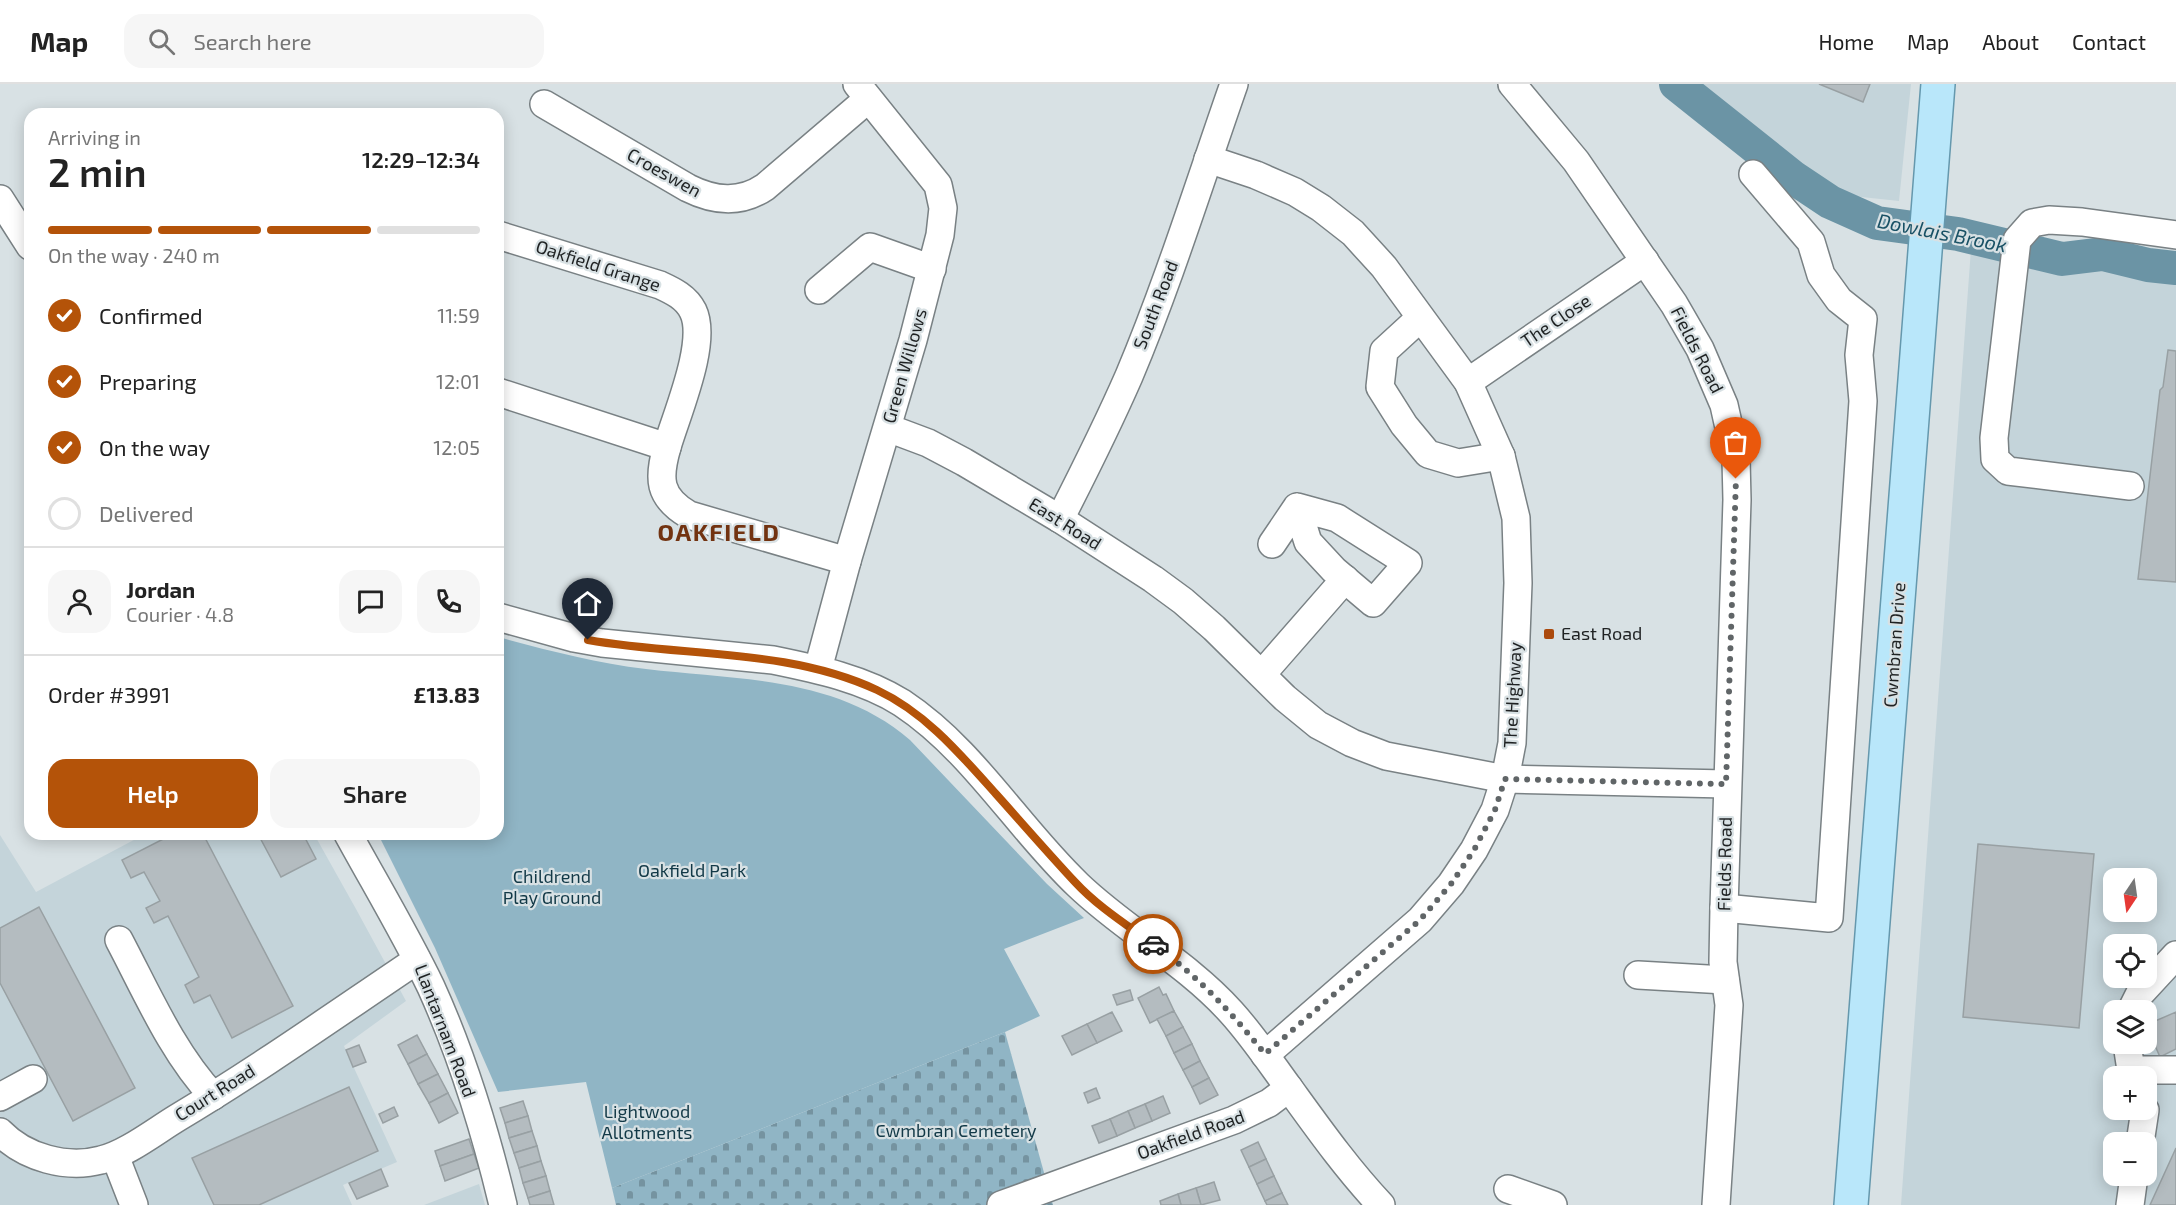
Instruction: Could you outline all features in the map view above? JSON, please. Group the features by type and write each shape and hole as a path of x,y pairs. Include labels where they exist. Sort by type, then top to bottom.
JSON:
{"main road":[{"name":"Cwmbran Drive","path":"1851,1205 1938,84"}],"street":[{"name":"South Road","path":"1060,519 1094,453 1161,295 1234,84"},
{"name":"Fields Road","path":"1512,84 1576,161 1674,304 1700,349 1724,405 1736,459 1737,500 1726,784 1723,962 1728,1005 1716,1205"},
{"name":"Croeswen","path":"544,104 703,196 730,200 755,194 765,187 862,91"},
{"name":"Green Willows","path":"818,669 932,268 940,235 943,208 938,186 862,91"},
{"name":"The Highway","path":"1208,159 1256,175 1295,192 1321,208 1353,233 1384,267 1468,382 1501,456 1516,518 1518,584 1512,743 1505,779 1495,810 1474,850 1451,884 1420,920 1265,1054"},
{"path":"1724,908 1829,918 1863,401 1859,355 1863,319 1839,300 1821,275 1811,242 1753,174"},
{"path":"0,199 24,237"},
{"path":"2130,486 2008,471 1995,459 1994,438 2015,250 2032,223 2049,220 2082,222 2176,235"},
{"name":"Oakfield Grange","path":"504,237 660,285 686,300 697,322 698,337 695,355 662,464 661,480 670,501 678,509 700,519 847,561"},
{"path":"819,290 870,247 932,268"},
{"name":"The Close","path":"1468,382 1645,261"},
{"path":"1420,318 1384,351 1380,387 1404,425 1428,454 1458,463 1501,456"},
{"path":"504,394 667,447"},
{"name":"East Road","path":"888,428 928,443 1060,519 1183,601 1285,698 1318,725 1352,743 1386,756 1505,779 1726,784"},
{"path":"1272,544 1297,507"},
{"path":"1297,507 1337,518 1408,563 1373,603 1308,542 1297,507"},
{"path":"1262,674 1345,579"},
{"path":"504,619 592,641 773,660 818,669 877,690 901,703 922,718 963,757 1077,884 1207,988 1232,1012 1372,1202"},
{"name":"Llantarnam Road","path":"351,840 417,960 455,1046 503,1205"},
{"path":"119,940 189,1068 213,1096"},
{"path":"2137,1000 2176,955"},
{"name":"Court Road","path":"0,1132 20,1149 55,1160 92,1162 115,1156 213,1096 417,960"},
{"path":"1638,975 1725,980"},
{"path":"2131,1064 2176,1070"},
{"path":"0,1097 33,1079"},
{"name":"Oakfield Road","path":"1001,1205 1251,1113 1289,1088"},
{"path":"115,1156 134,1205"},
{"path":"2130,1205 2133,1186"},
{"path":"1508,1189 1553,1205"}],"shaded area":[{"path":"1669,84 1911,84 1899,201 1843,195 1754,141"},
{"path":"2176,247 2176,1205 1901,1205 1971,249 2174,259"},
{"path":"0,835 36,892 134,840 317,840 406,1001 344,1046 397,1162 343,1185 352,1205 0,1205"},
{"path":"479,1184 485,1205 424,1205"}],"green space":[{"name":"Oakfield Park","path":"504,639 608,663 784,685 818,692 850,703 881,719 910,740 1047,884 1084,918 1004,949 1040,1016 612,1188 586,1082 498,1092 435,948 381,840 504,840"},
{"name":"Cwmbran Cemetery","path":"1005,1032 1053,1205 616,1205 612,1188"}],"building":[{"path":"1819,84 1870,84 1863,102"},
{"path":"2168,350 2176,351 2176,582 2138,579 2160,390 2163,387"},
{"path":"161,840 206,840 293,1006 232,1038 210,995 194,1003 185,985 199,977 168,916 154,923 146,908 160,901 144,872 131,878 122,860"},
{"path":"261,840 306,840 316,859 281,877"},
{"path":"1978,844 2094,854 2079,1028 1963,1017"},
{"path":"39,907 135,1088 73,1121 0,983 0,928"},
{"path":"1159,987 1163,995 1166,994 1174,1011 1150,1023 1138,998"},
{"path":"1130,990 1133,1000 1117,1005 1113,995"},
{"path":"1174,1011 1183,1027 1166,1036 1157,1019"},
{"path":"1112,1012 1122,1031 1097,1043 1087,1024"},
{"path":"2176,1012 2176,1049 2160,1057 2157,1050 2157,1020"},
{"path":"1087,1024 1097,1043 1072,1055 1062,1036"},
{"path":"1183,1027 1192,1044 1174,1053 1166,1036"},
{"path":"417,1035 427,1054 408,1064 398,1045"},
{"path":"1192,1044 1200,1061 1183,1070 1174,1053"},
{"path":"359,1045 366,1062 353,1067 346,1050"},
{"path":"427,1054 438,1074 418,1084 408,1064"},
{"path":"1200,1061 1209,1078 1192,1087 1183,1070"},
{"path":"438,1074 448,1093 429,1103 418,1084"},
{"path":"1209,1078 1218,1095 1200,1104 1192,1087"},
{"path":"349,1087 378,1151 259,1205 214,1205 192,1158"},
{"path":"1096,1088 1100,1098 1088,1103 1084,1093"},
{"path":"448,1093 458,1113 439,1123 429,1103"},
{"path":"1163,1096 1170,1113 1152,1121 1145,1104"},
{"path":"523,1101 528,1116 505,1123 500,1108"},
{"path":"1145,1104 1152,1121 1135,1128 1128,1111"},
{"path":"394,1107 398,1116 383,1123 379,1114"},
{"path":"1128,1111 1135,1128 1117,1136 1110,1119"},
{"path":"528,1116 532,1131 509,1138 505,1123"},
{"path":"1110,1119 1117,1136 1099,1143 1092,1126"},
{"path":"532,1131 537,1146 514,1153 509,1138"},
{"path":"469,1139 474,1154 440,1166 435,1151"},
{"path":"1258,1142 1266,1159 1249,1167 1241,1150"},
{"path":"537,1146 541,1161 519,1168 514,1153"},
{"path":"2176,1148 2176,1205 2150,1205"},
{"path":"474,1154 479,1168 445,1181 440,1166"},
{"path":"1266,1159 1274,1176 1257,1184 1249,1167"},
{"path":"541,1161 546,1176 523,1183 519,1168"},
{"path":"381,1169 388,1186 357,1199 349,1183"},
{"path":"546,1176 550,1191 528,1198 523,1183"},
{"path":"1274,1176 1282,1193 1265,1201 1257,1184"},
{"path":"1214,1182 1220,1200 1201,1205 1196,1188"},
{"path":"1196,1188 1201,1205 1181,1205 1178,1194"},
{"path":"550,1191 554,1205 530,1205 528,1198"},
{"path":"1282,1193 1288,1205 1267,1205 1265,1201"},
{"path":"1178,1194 1181,1205 1161,1205 1160,1201"}],"waterway":[{"name":"Dowlais Brook","path":"1676,84 1794,178 1830,202 1877,223 1958,234 2062,259 2103,254 2148,265 2176,268"}],"way so far":[{"path":"1153,944 1180,964 1232,1012 1265,1054 1420,920 1451,884 1474,850 1495,810 1505,779 1726,784 1736,479"}],"place":[{"name":"East Road","path":"1549,634"}],"district":[{"name":"OAKFIELD","path":"719,533"}],"route":[{"path":"588,640 773,660 818,669 850,679 889,696 922,718 963,757 1077,884 1103,907 1153,944"}],"park label":[{"name":"Childrend Play Ground","path":"552,887"},
{"name":"Lightwood Allotments","path":"647,1122"}]}
